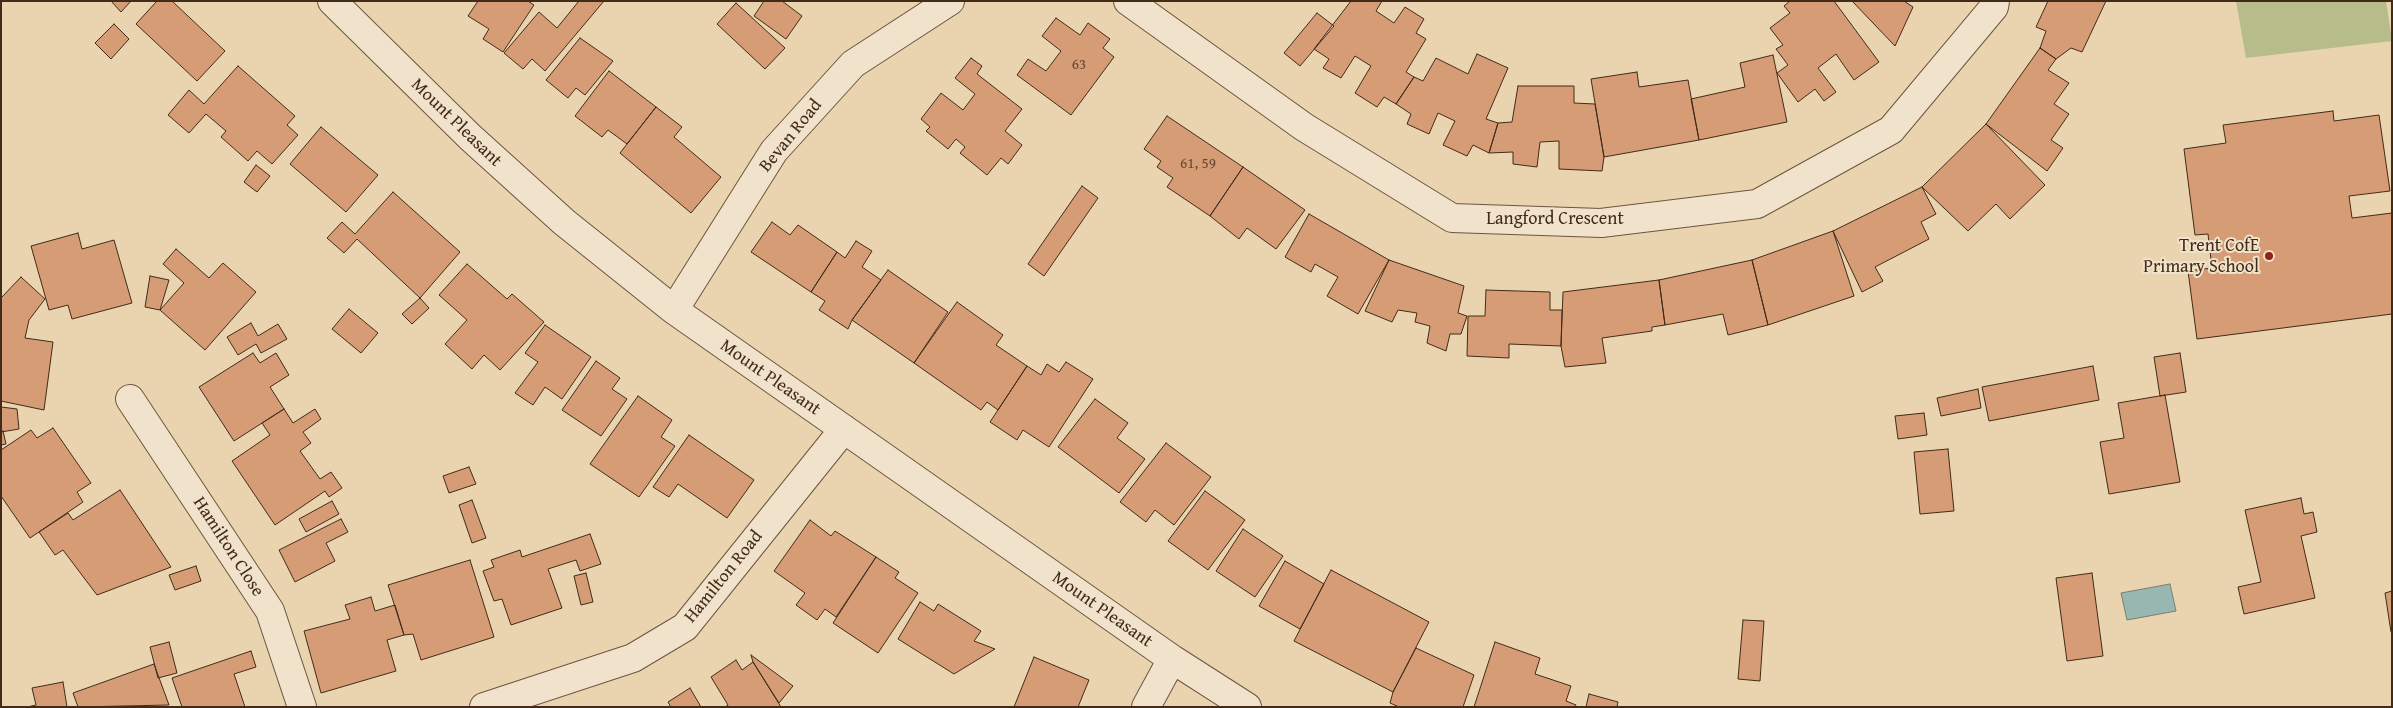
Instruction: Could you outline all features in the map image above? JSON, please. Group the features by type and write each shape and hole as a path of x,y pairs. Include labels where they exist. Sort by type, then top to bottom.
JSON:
{"street":[{"name":"Mount Pleasant","path":"332,1 513,177 564,222 674,310 1172,659 1247,707"},
{"name":"Bevan Road","path":"674,310 774,151 853,64 950,1"},
{"name":"Langford Crescent","path":"1128,1 1304,126 1452,218 1601,223 1757,204 1891,130 1994,7 1995,1"},
{"name":"Hamilton Close","path":"130,399 270,611 302,707"},
{"name":"Hamilton Road","path":"484,707 633,658 685,627 844,429"},
{"path":"1146,707 1172,659"}],"green space":[{"path":"2236,1 2386,1 2392,41 2246,58"}],"water":[{"path":"2170,584 2176,611 2127,620 2121,593"}],"building":[{"path":"111,1 131,1 121,12"},
{"path":"157,1 172,1 225,51 197,81 136,24"},
{"path":"478,1 528,1 534,5 503,52 483,39 489,29 468,16"},
{"path":"579,1 604,1 545,71 532,59 523,69 504,53 539,12 557,28"},
{"path":"764,1 782,1 802,16 786,39 754,16"},
{"path":"1351,1 1382,1 1376,11 1394,23 1405,7 1424,19 1416,33 1426,39 1406,72 1414,77 1396,104 1384,97 1377,107 1355,93 1371,66 1355,56 1341,78 1323,68 1329,59 1314,49"},
{"path":"1790,1 1834,1 1879,62 1854,80 1836,54 1818,68 1836,92 1824,101 1815,89 1798,102 1777,73 1788,65 1776,49 1783,45 1770,28 1790,13 1784,6"},
{"path":"1852,1 1904,1 1913,7 1895,46"},
{"path":"2048,1 2106,1 2082,52 2071,48 2056,59 2040,48 2046,31 2036,27"},
{"path":"736,3 785,48 765,69 717,24"},
{"path":"1317,13 1334,26 1300,66 1284,53"},
{"path":"1056,18 1080,35 1088,23 1110,39 1103,48 1114,57 1071,115 1017,75 1028,59 1046,71 1061,51 1042,36"},
{"path":"114,24 129,39 111,59 95,43"},
{"path":"580,38 613,61 585,95 576,88 568,98 546,80"},
{"path":"2040,48 2056,59 2048,70 2069,83 2054,104 2069,114 2051,140 2063,148 2047,171 1986,124"},
{"path":"1477,54 1508,68 1486,119 1498,123 1489,153 1473,145 1467,156 1443,145 1455,121 1438,113 1429,134 1407,124 1411,114 1396,104 1414,77 1423,81 1436,58 1468,74"},
{"path":"1773,55 1787,122 1699,140 1691,99 1745,87 1740,63"},
{"path":"971,58 982,66 977,74 1022,109 1005,131 1022,145 1008,164 1001,158 987,175 960,153 965,147 956,139 948,149 926,131 930,127 921,119 941,93 963,110 975,94 955,78"},
{"path":"238,66 295,116 287,125 298,135 272,164 257,151 248,161 221,137 226,131 206,114 189,133 168,115 189,90 204,104"},
{"path":"609,71 656,107 627,144 608,130 602,137 575,116"},
{"path":"1637,72 1639,87 1688,80 1699,140 1604,157 1591,79"},
{"path":"1518,86 1574,86 1574,103 1595,104 1604,157 1602,171 1559,169 1559,141 1540,142 1537,167 1513,164 1513,152 1489,153 1498,123 1512,122"},
{"path":"656,107 682,127 674,137 721,177 691,213 620,153"},
{"path":"2333,111 2334,121 2379,115 2390,191 2349,196 2352,218 2392,213 2392,314 2197,339 2188,271 2212,268 2208,234 2195,235 2184,149 2226,143 2223,125"},
{"path":"1167,116 1243,167 1210,216 1167,187 1173,178 1157,167 1161,161 1144,149"},
{"path":"1986,124 2045,185 2010,219 1996,204 1968,231 1922,187"},
{"path":"321,127 378,175 346,212 290,164"},
{"path":"256,165 270,176 257,192 244,182"},
{"path":"1243,167 1305,210 1276,249 1247,228 1239,239 1210,216"},
{"path":"1082,186 1098,198 1044,276 1028,264"},
{"path":"1922,187 1936,214 1921,222 1929,239 1875,267 1883,281 1862,292 1833,231"},
{"path":"393,192 460,252 420,298 357,239 344,253 327,238 342,222 355,234"},
{"path":"1309,214 1389,260 1358,314 1327,296 1338,277 1315,264 1311,272 1285,257"},
{"path":"772,222 790,235 798,225 837,252 811,292 751,252"},
{"path":"1833,231 1854,296 1768,325 1752,260"},
{"path":"78,233 82,249 114,240 132,303 72,319 68,305 49,310 31,246"},
{"path":"856,241 872,251 862,267 881,280 852,320 848,329 819,310 825,301 811,292 837,252 845,258"},
{"path":"176,249 209,278 223,263 256,292 205,350 160,310 184,283 163,264"},
{"path":"1389,260 1464,286 1458,313 1467,316 1461,334 1450,334 1446,351 1427,343 1430,326 1415,322 1417,313 1398,310 1392,322 1365,311"},
{"path":"1752,260 1768,325 1728,335 1723,314 1665,325 1659,280"},
{"path":"467,264 507,299 512,294 544,322 500,370 484,355 472,369 445,344 467,320 439,295"},
{"path":"888,270 948,312 914,363 852,320"},
{"path":"150,276 169,280 160,310 145,307"},
{"path":"21,277 45,299 29,320 25,338 53,342 44,410 1,401 1,298"},
{"path":"1659,280 1665,325 1652,327 1652,331 1602,338 1606,363 1565,367 1561,346 1563,292"},
{"path":"1486,290 1550,292 1550,310 1562,310 1561,346 1509,344 1509,358 1467,356 1468,316 1485,316"},
{"path":"420,298 429,308 412,324 402,314"},
{"path":"957,302 1003,335 996,345 1027,366 998,410 987,402 981,410 914,363"},
{"path":"349,309 378,333 361,353 332,329"},
{"path":"251,323 258,336 278,324 287,339 261,353 256,344 238,355 227,337"},
{"path":"545,325 591,357 562,399 545,387 533,405 515,393 538,362 525,353"},
{"path":"253,353 260,363 276,353 289,375 270,387 284,409 234,441 199,387"},
{"path":"2180,353 2186,392 2160,396 2154,357"},
{"path":"596,361 620,378 612,389 627,399 601,436 562,410"},
{"path":"1066,362 1093,379 1049,447 1023,430 1017,440 990,422 1027,366 1041,375 1047,364 1059,372"},
{"path":"2093,366 2099,400 1989,421 1982,387"},
{"path":"1978,389 1981,408 1941,416 1937,398"},
{"path":"2165,395 2180,482 2109,494 2100,442 2124,438 2118,403"},
{"path":"638,396 672,420 661,437 675,446 639,497 590,464"},
{"path":"1095,399 1128,423 1117,438 1145,459 1119,493 1058,447"},
{"path":"1,407 17,409 19,429 1,432"},
{"path":"284,409 293,423 315,409 321,419 303,432 311,443 300,451 320,479 331,472 342,488 329,497 325,491 275,525 232,461 270,435 262,423"},
{"path":"1924,413 1927,435 1898,439 1895,416"},
{"path":"53,428 91,483 77,492 83,502 30,538 1,496 1,450 31,430 37,438"},
{"path":"3,431 6,444 1,445 1,432"},
{"path":"689,435 754,480 727,518 678,484 669,497 653,487"},
{"path":"1166,443 1211,477 1174,525 1155,510 1146,522 1120,502"},
{"path":"1948,449 1954,511 1920,514 1914,452"},
{"path":"469,467 476,484 449,493 443,476"},
{"path":"120,490 171,567 97,595 63,550 55,555 39,532 68,513 73,520"},
{"path":"1205,491 1245,520 1208,570 1168,541"},
{"path":"2301,498 2304,514 2313,512 2317,532 2301,536 2315,598 2244,614 2238,587 2261,582 2245,510"},
{"path":"472,500 486,538 472,543 459,505"},
{"path":"332,501 339,514 306,532 299,519"},
{"path":"341,519 348,532 326,543 335,561 295,582 279,550"},
{"path":"810,520 831,536 835,531 876,557 836,617 825,609 817,620 796,605 805,593 774,571"},
{"path":"1243,529 1283,556 1255,597 1216,571"},
{"path":"590,534 601,564 580,571 576,560 548,569 562,608 511,625 502,599 494,601 483,571 494,567 491,560 520,550 522,557"},
{"path":"876,557 899,572 895,578 918,593 878,653 833,623"},
{"path":"470,560 494,637 421,660 413,634 404,635 388,585"},
{"path":"1285,561 1324,584 1300,629 1259,606"},
{"path":"196,566 201,581 175,590 169,575"},
{"path":"1331,570 1429,622 1393,692 1294,641"},
{"path":"586,573 593,602 581,605 574,576"},
{"path":"2092,573 2103,656 2067,661 2056,578"},
{"path":"2392,591 2392,632 2391,632 2385,593"},
{"path":"371,597 375,611 395,605 404,635 387,640 396,671 321,693 304,631 350,619 345,605"},
{"path":"920,602 934,611 938,604 981,631 974,641 995,649 954,674 898,639"},
{"path":"1743,620 1764,621 1760,681 1738,679"},
{"path":"169,642 177,673 158,678 150,647"},
{"path":"1495,642 1540,658 1535,674 1571,686 1566,701 1576,705 1575,707 1474,707"},
{"path":"1416,648 1474,675 1463,707 1399,707 1390,703 1393,692"},
{"path":"251,651 256,667 234,674 245,707 182,707 172,678"},
{"path":"751,655 793,686 779,703 753,662"},
{"path":"1034,657 1089,680 1078,707 1014,707"},
{"path":"736,660 742,670 753,662 781,707 725,707 728,705 711,677"},
{"path":"154,664 169,705 78,707 73,693"},
{"path":"63,682 67,707 27,707 36,705 32,688"},
{"path":"690,688 701,707 671,707 668,702"},
{"path":"1589,694 1618,702 1617,707 1586,707"}],"place":[{"name":"Trent CofE Primary School","path":"2269,256"}]}
